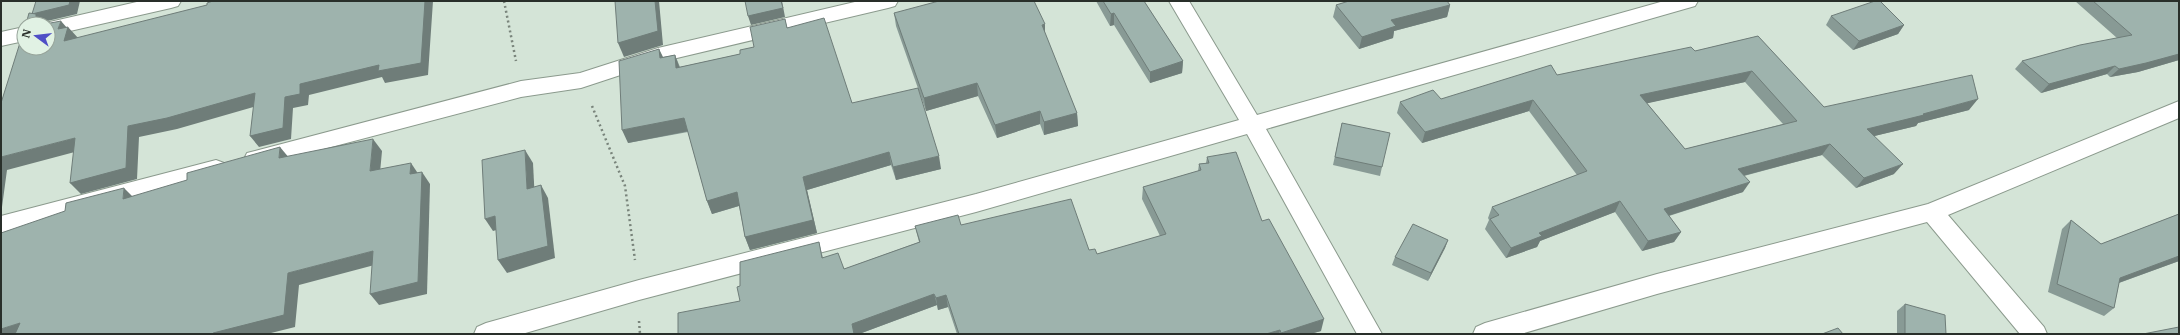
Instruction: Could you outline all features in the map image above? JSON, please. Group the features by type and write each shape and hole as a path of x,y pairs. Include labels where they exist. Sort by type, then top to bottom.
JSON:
{"street":[{"path":"56,27 171,1"},
{"path":"1,225 521,89 581,80 658,55 888,1"},
{"path":"1179,1 1253,126 1370,334"},
{"path":"486,334 638,290 976,203 1253,126 1471,61 1688,1"},
{"path":"1,40 16,36"},
{"path":"1485,334 1665,282 1932,212 2179,109"},
{"path":"1932,212 2035,334"}],"path":[{"path":"504,1 521,89"},
{"path":"581,80 625,186 638,290"}],"building":[{"path":"36,1 70,1 69,5 32,14"},
{"path":"213,1 425,1 421,63 378,71 379,65 300,84 300,94 285,97 283,128 250,136 255,93 167,118 128,126 126,168 70,183 75,138 1,157 1,103 16,55 56,56 56,22 61,21 58,29 68,27 64,41 207,5 207,3"},
{"path":"615,1 655,1 658,31 618,43"},
{"path":"745,1 781,1 783,8 748,16"},
{"path":"939,1 1034,1 1045,24 1042,25 1077,113 1044,122 1040,111 995,125 977,83 924,98 894,13"},
{"path":"1103,1 1144,1 1183,61 1150,72 1114,13 1111,14"},
{"path":"1349,1 1447,1 1450,5 1391,20 1396,26 1362,37 1336,5"},
{"path":"1875,1 1880,1 1904,25 1859,41 1831,16"},
{"path":"2093,1 2179,1 2179,54 2119,69 2115,66 2049,84 2022,61 2080,45 2132,35"},
{"path":"29,13 36,14 36,16 28,16"},
{"path":"824,18 852,103 918,88 939,156 893,167 889,152 803,177 813,220 745,237 737,192 707,201 684,118 622,130 619,61 659,49 660,58 675,55 676,68 740,54 740,50 754,47 750,27 785,19 787,28"},
{"path":"1758,36 1824,107 1972,75 1978,99 1923,114 1924,115 1867,129 1903,164 1864,178 1830,144 1738,169 1750,182 1664,209 1681,232 1648,241 1620,201 1539,233 1542,236 1511,248 1490,219 1499,215 1492,207 1587,171 1533,100 1425,132 1400,102 1433,90 1441,99 1551,65 1557,75 1691,47 1695,51","holes":["1752,71 1797,121 1685,149 1640,95"]},
{"path":"1342,123 1390,133 1382,167 1335,157"},
{"path":"373,139 370,171 411,163 410,174 422,172 418,282 370,294 373,251 288,273 284,315 213,334 15,334 20,323 1,329 1,233 65,211 66,203 124,188 123,199 187,180 187,173 280,147 279,158"},
{"path":"525,150 527,189 541,185 548,246 498,260 495,216 485,219 482,160"},
{"path":"1236,152 1262,221 1269,219 1324,319 1281,333 1280,330 1266,334 959,334 946,295 936,298 934,294 852,324 854,334 678,334 678,313 740,301 737,287 740,286 740,262 819,242 822,258 838,253 844,269 920,242 915,226 958,215 961,225 1071,199 1089,250 1095,249 1097,254 1166,234 1143,187 1201,170 1199,164 1209,163 1207,157"},
{"path":"2179,214 2179,256 2120,278 2114,308 2057,284 2071,220 2101,244"},
{"path":"1413,224 1448,240 1431,273 1395,257"},
{"path":"1905,304 1945,315 1946,334 1905,334"},
{"path":"2179,327 2179,334 2143,334"},
{"path":"1838,328 1843,334 1822,334"}]}
